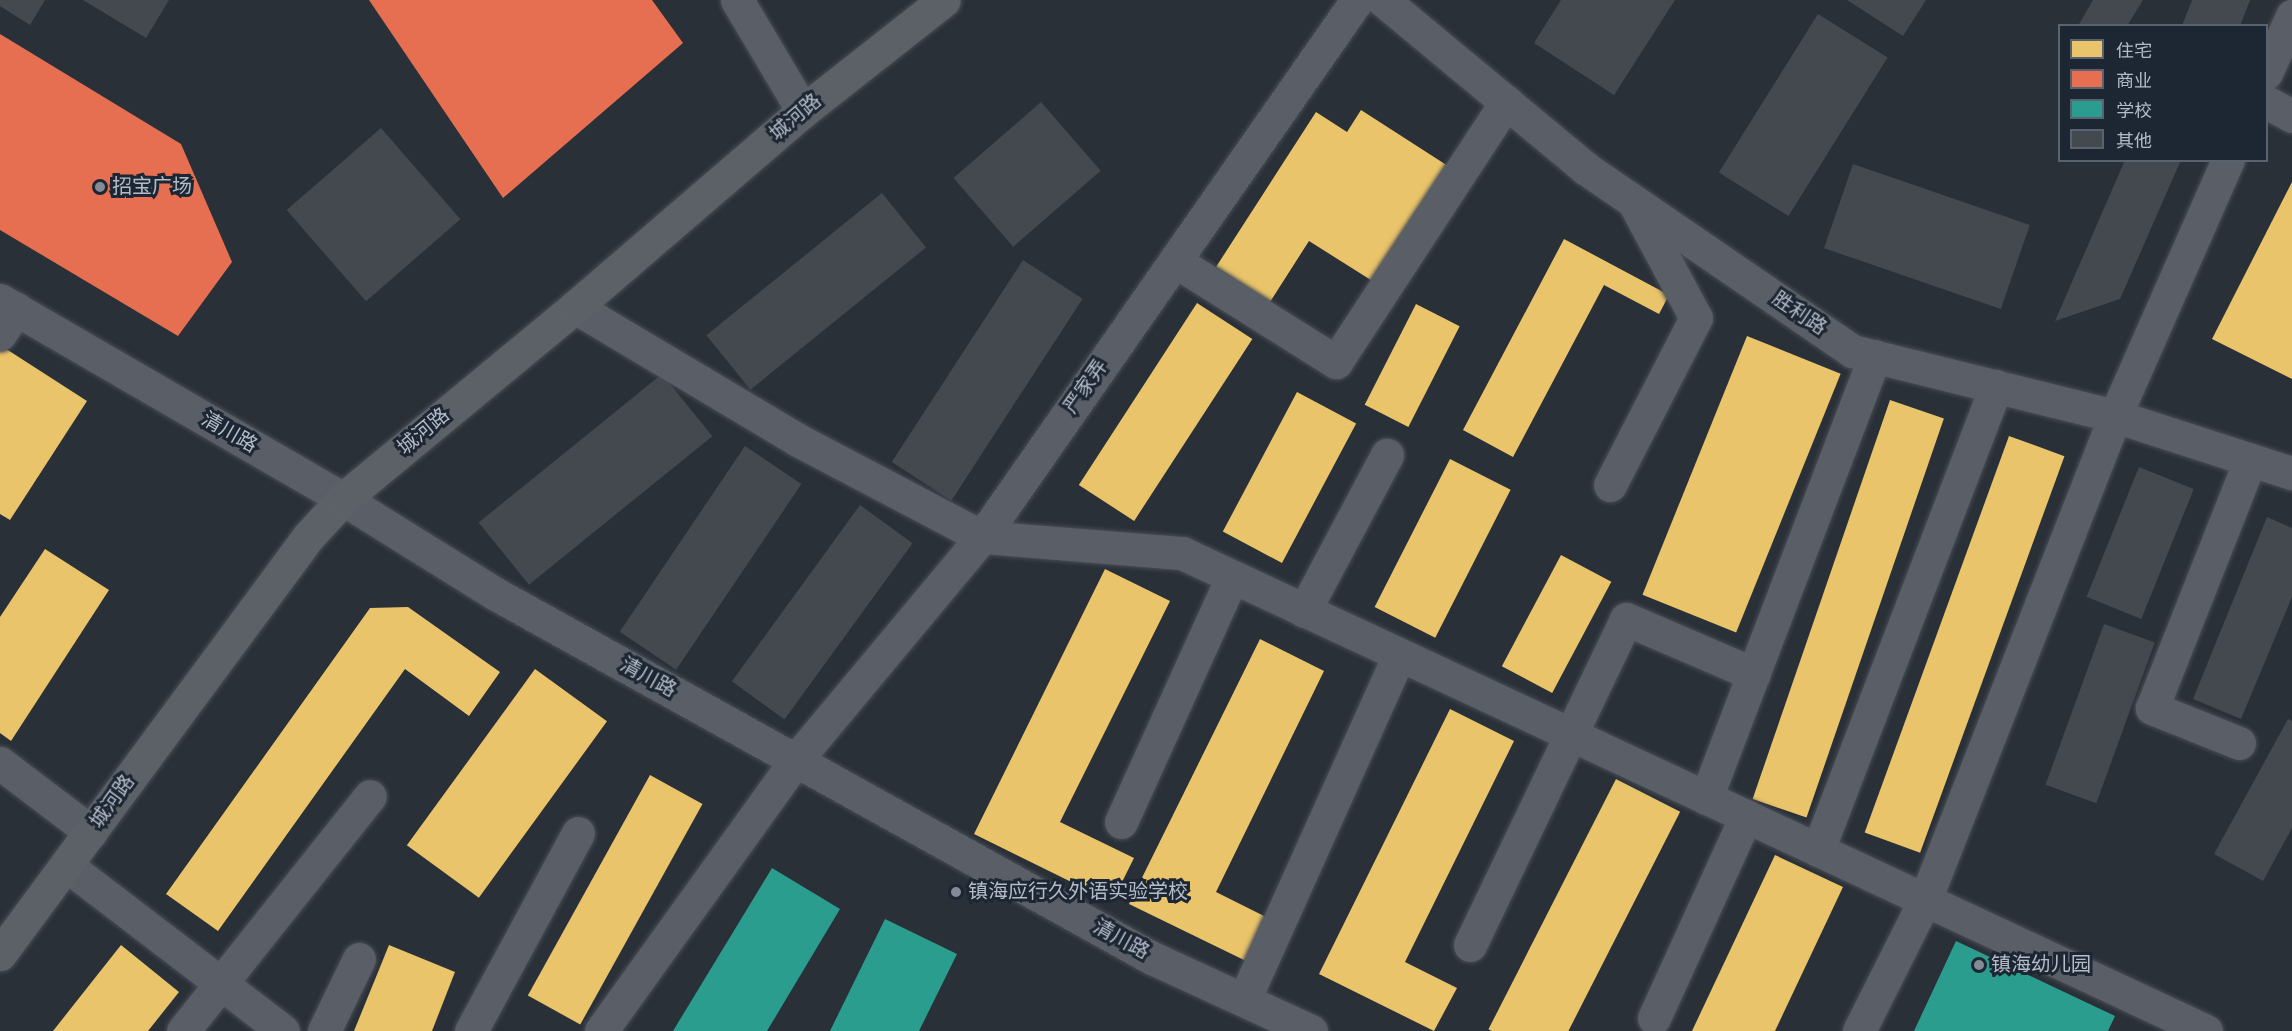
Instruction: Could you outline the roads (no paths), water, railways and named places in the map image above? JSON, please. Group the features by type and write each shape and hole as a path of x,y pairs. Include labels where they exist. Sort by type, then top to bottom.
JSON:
{"main road":[{"name":"城河路","path":"0,954 308,537 343,499 575,307 803,111 944,0"}],"street":[{"path":"737,0 803,111"},
{"name":"严家弄","path":"601,1031 796,760 982,537 1357,0"},
{"name":"胜利路","path":"1383,0 1585,168 1852,351 2115,416 2292,473"},
{"path":"2268,69 2292,16"},
{"path":"1175,261 1336,362 1506,102"},
{"path":"2268,103 2292,116"},
{"path":"1859,1031 1925,900 2115,416 2227,162"},
{"path":"1610,485 1696,318 1634,202"},
{"path":"575,307 798,440 982,537 1182,553 2206,1031"},
{"name":"清川路","path":"5,314 343,499 494,592 1152,958 1311,1031"},
{"path":"1706,798 1875,356"},
{"path":"1818,850 1996,386"},
{"path":"1304,611 1387,455"},
{"path":"2239,743 2152,708 2250,460"},
{"path":"1121,822 1232,577"},
{"path":"1470,945 1573,735 1626,620 1754,674"},
{"path":"1244,1000 1399,655"},
{"path":"0,763 91,832"},
{"path":"183,1031 370,796"},
{"path":"1654,1018 1746,816"},
{"path":"481,1028 578,833"},
{"path":"66,866 283,1031"},
{"path":"324,1031 359,959"}],"place":[{"name":"招宝广场","path":"100,187"},
{"name":"镇海应行久外语实验学校","path":"956,892"},
{"name":"镇海幼儿园","path":"1979,965"}]}
